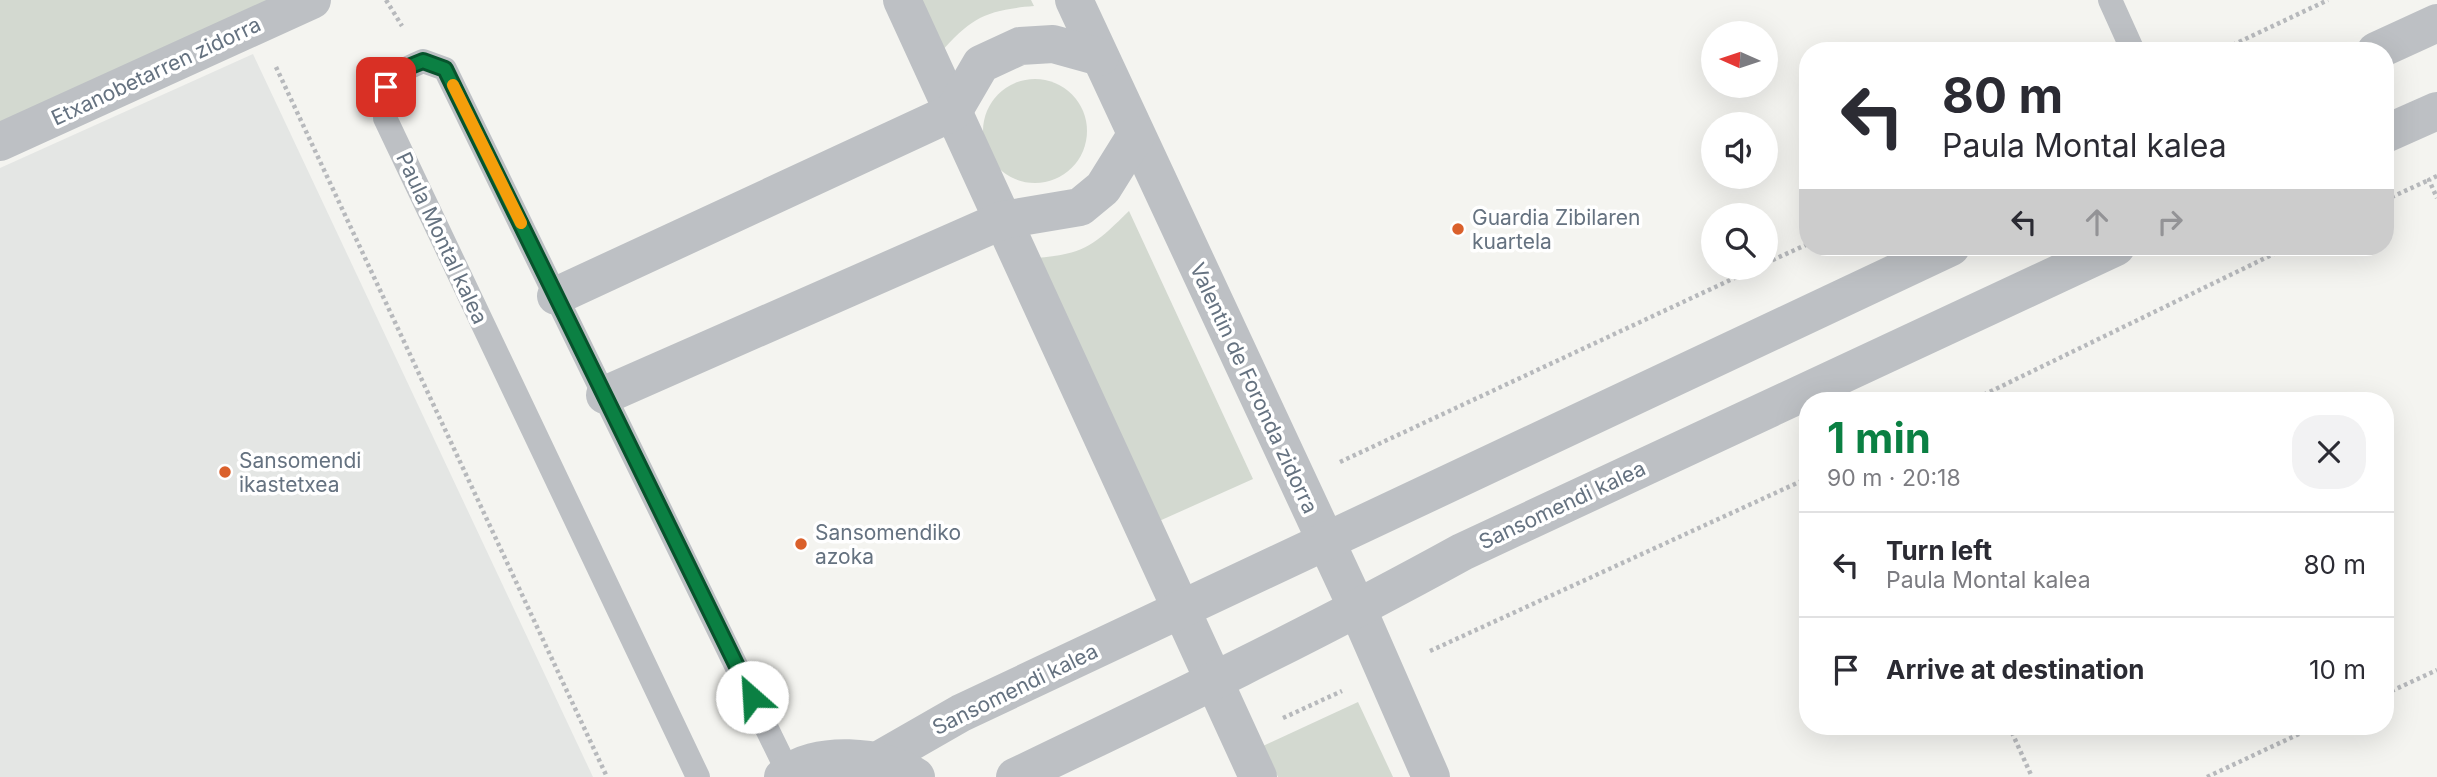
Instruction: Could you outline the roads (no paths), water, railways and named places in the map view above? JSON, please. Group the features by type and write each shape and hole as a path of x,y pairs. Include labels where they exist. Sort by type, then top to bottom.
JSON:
{"street":[{"name":"Etxanobetarren zidorra","path":"0,142 312,0"},
{"path":"902,0 1258,777"},
{"name":"Valentin de Foronda zidorra","path":"1074,0 1358,610 1431,777"},
{"path":"2394,43 2437,23"},
{"path":"556,296 953,112 981,64 1020,46 1053,44 1100,57"},
{"path":"2394,130 2437,111"},
{"path":"605,396 1003,220 1080,207 1103,188 1136,135"},
{"name":"Sansomendi kalea","path":"879,760 961,713 1932,256"},
{"name":"Sansomendi kalea","path":"1805,392 2097,256"},
{"name":"Sansomendi kalea","path":"1015,777 1358,610 1462,552 1799,395"},
{"path":"786,775 832,758 879,760 916,777"}],"lane":[{"path":"2110,0 2129,42"},
{"name":"Paula Montal kalea","path":"698,777 385,118 386,87 396,72 423,61 445,69 786,775"}],"place":[{"name":"Guardia Zibilaren kuartela","path":"1458,229"},
{"name":"Sansomendi ikastetxea","path":"225,472"},
{"name":"Sansomendiko azoka","path":"801,544"}]}
